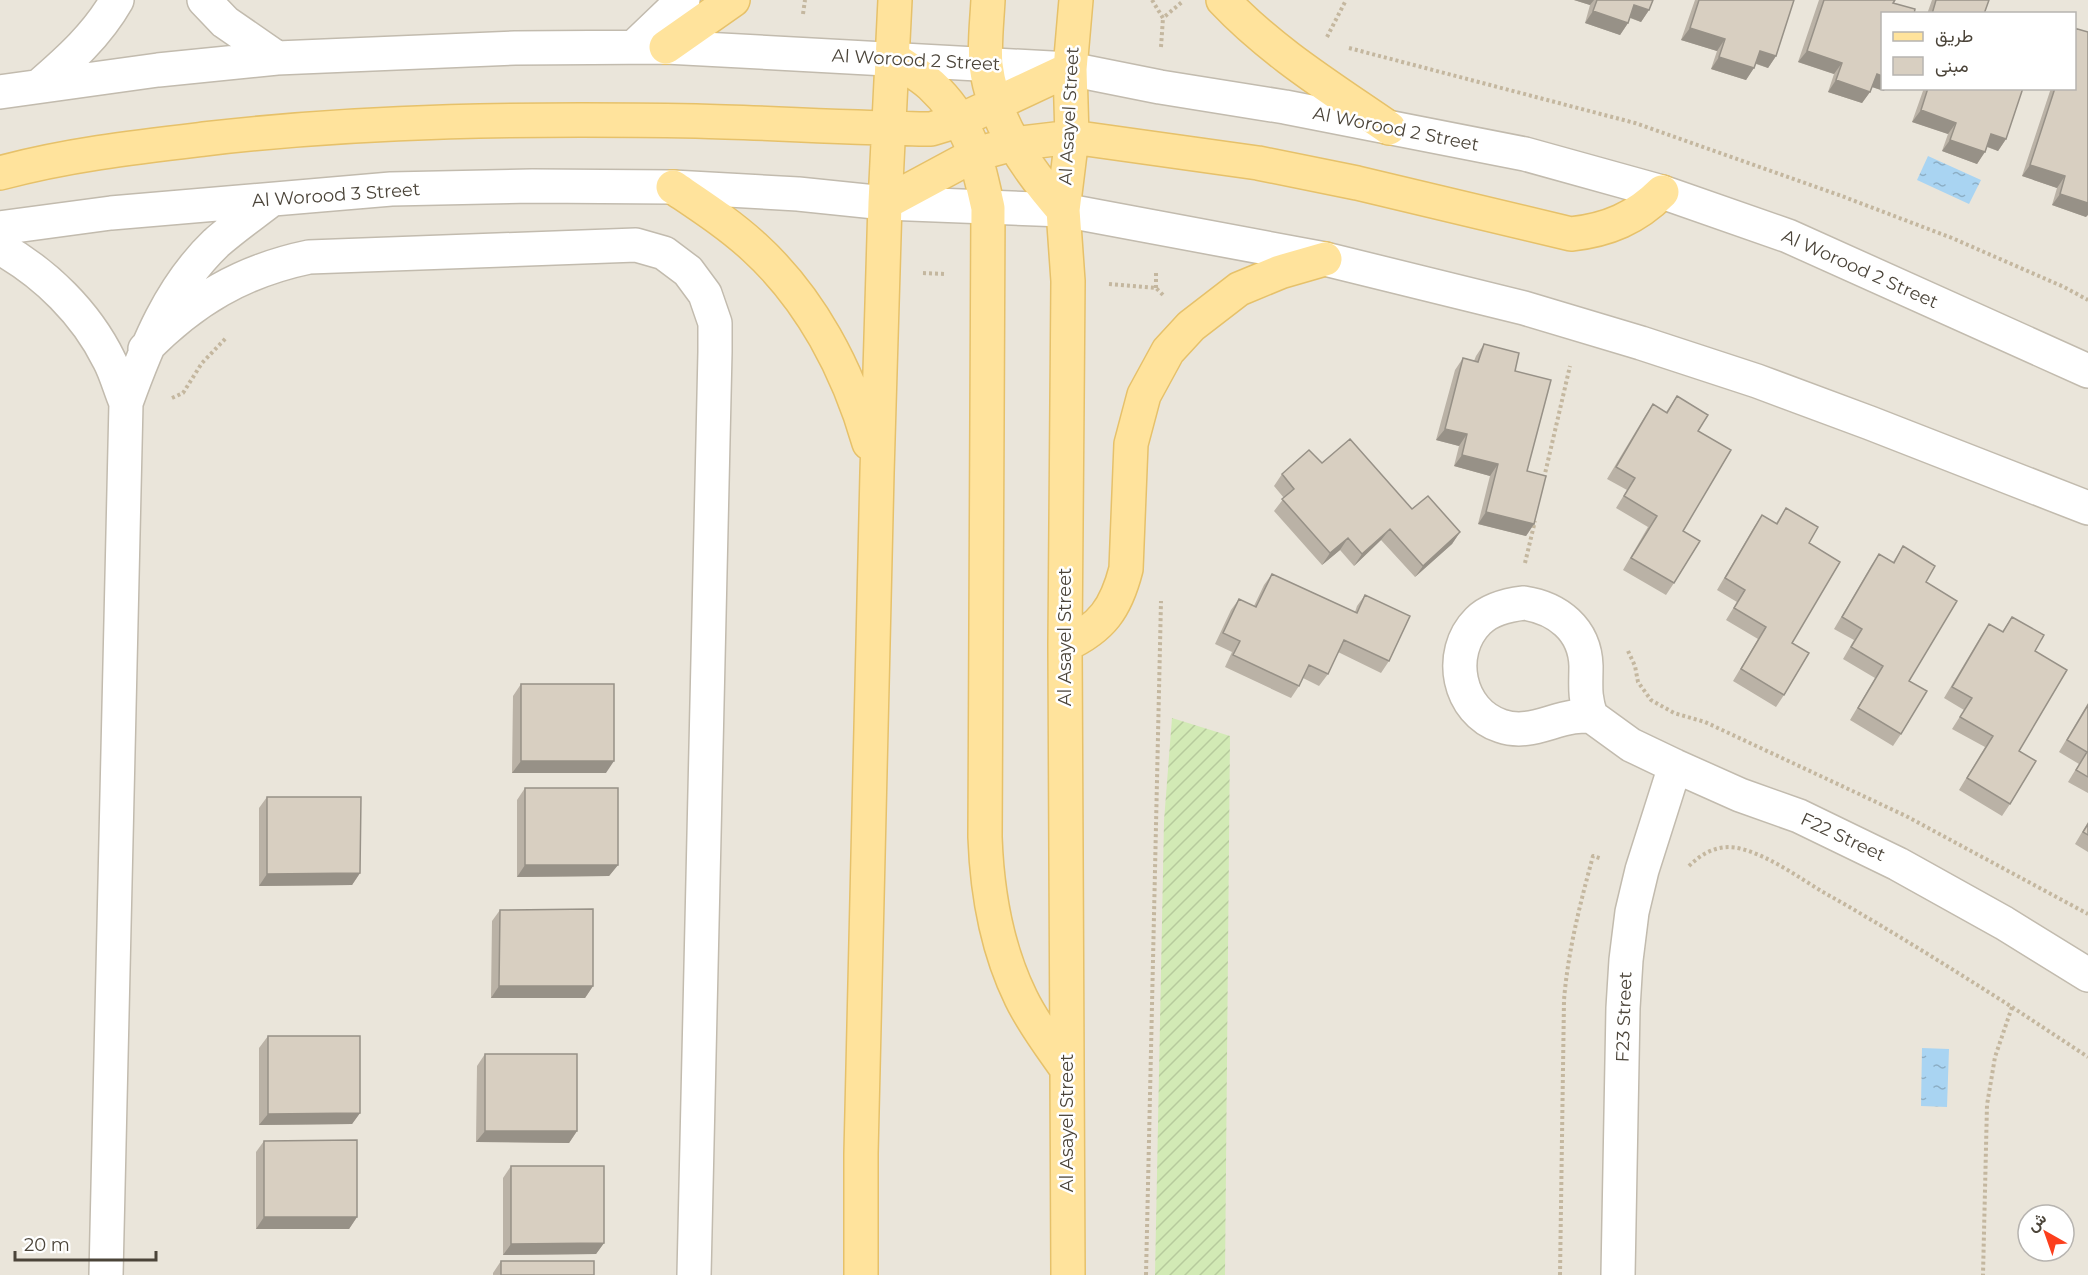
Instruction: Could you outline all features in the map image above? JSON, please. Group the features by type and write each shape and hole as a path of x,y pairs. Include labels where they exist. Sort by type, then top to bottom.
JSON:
{"main road":[{"path":"650,47 733,0"},
{"path":"861,1275 861,1154 877,473 894,0"},
{"path":"988,0 986,64 995,103 1013,144 1040,184 1063,210"},
{"name":"Al Asayel Street","path":"1068,1275 1065,645 1068,281 1063,210 1072,137 1070,69 1076,0"},
{"path":"1223,0 1244,22 1285,56 1389,128"},
{"path":"893,58 931,85 961,120 976,154 988,208 987,878 994,920 1005,960 1021,998 1042,1034 1066,1068"},
{"path":"0,173 31,164 143,146 257,133 370,125 485,121 612,121 766,123 931,129 961,120 1070,69"},
{"path":"885,203 976,154 1013,144 1072,137 1258,164 1335,178 1571,234 1592,232 1630,218 1662,192"},
{"path":"673,187 716,215 755,248 790,285 830,342 858,405 877,473"},
{"path":"1065,645 1083,636 1100,623 1112,607 1121,588 1126,569 1131,444 1144,395 1168,351 1191,326 1239,289 1280,272 1325,259"}],"street":[{"path":"39,86 78,52 106,19 117,0"},
{"path":"204,0 225,22 277,58"},
{"path":"0,92 158,70 277,58 515,48 650,47 683,0"},
{"name":"Al Worood 2 Street","path":"650,47 1070,69 1160,87 1285,107 1525,154 1662,192 1788,236 2088,371"},
{"name":"Al Worood 3 Street","path":"0,228 111,213 391,189 532,186 673,187"},
{"path":"673,187 798,194 885,203 1063,210 1325,259 1436,285 1580,324 1757,381 2088,508"},
{"path":"106,1275 126,403 145,350 171,298 216,243 271,200"},
{"path":"145,350 167,327 216,291 265,268 309,257 636,245 664,253 688,271 705,294 715,322 715,352 694,1275"},
{"path":"0,248 51,284 84,319 109,359 126,403"},
{"path":"1524,603 1556,612 1569,622 1578,635 1584,650 1585,697 1591,716 1572,717 1536,728 1518,729 1500,726 1484,717 1471,705 1462,689 1459,671 1460,653 1467,636 1478,621 1492,611 1507,605 1524,603"},
{"name":"F22 Street","path":"1591,716 1631,745 1740,795 1799,816 1898,864 2004,923 2088,975"},
{"name":"F23 Street","path":"1618,1275 1623,1008 1631,921 1642,870 1675,766"}],"path":[{"path":"1152,0 1162,18 1185,0"},
{"path":"1347,48 1635,123 1839,195 1952,238 2064,287 2088,300"},
{"path":"1542,487 1580,324"},
{"path":"1524,603 1522,584 1535,520"},
{"path":"1146,1275 1162,594"},
{"path":"1626,647 1635,666 1638,682 1651,700 1674,713 1705,722 1906,816 2088,914"},
{"path":"1560,1275 1564,1000 1567,965 1593,856 1682,882 1688,867 1701,854 1717,848 1741,848 1774,863 1886,927 2088,1057"},
{"path":"1983,1275 1987,1105 1995,1057 2012,1007"}],"shaded area":[{"path":"0,0 2088,0 2088,1275 0,1275"}],"green space":[{"path":"1172,718 1230,736 1225,1275 1155,1275 1164,821"}],"water":[{"path":"1928,156 1981,180 1969,204 1917,180"},
{"path":"1922,1048 1949,1049 1947,1107 1921,1106"}],"building":[{"path":"1597,0 1653,0 1649,10 1634,5 1628,23 1593,11"},
{"path":"1699,0 1794,0 1776,56 1760,51 1754,68 1719,57 1725,39 1690,28"},
{"path":"1824,0 1895,0 1893,3 1915,9 1914,12 1881,12 1881,76 1877,74 1870,92 1836,80 1842,63 1807,51"},
{"path":"1936,0 1989,0 1985,12 1933,12"},
{"path":"2076,29 2088,32 2088,203 2060,194 2065,176 2030,165 2054,90 2076,90"},
{"path":"1927,90 2022,90 2006,139 1991,134 1985,152 1950,140 1956,123 1921,110"},
{"path":"1484,344 1519,353 1515,371 1551,380 1527,471 1546,476 1534,524 1486,512 1498,464 1462,455 1467,434 1445,429 1463,358 1478,362"},
{"path":"1677,396 1708,415 1698,431 1731,450 1683,531 1700,541 1674,583 1631,558 1657,516 1624,496 1635,478 1616,467 1653,404 1667,413"},
{"path":"1350,439 1412,509 1428,496 1460,532 1423,566 1390,529 1362,554 1348,538 1330,553 1282,499 1294,489 1282,474 1309,450 1322,463"},
{"path":"1786,508 1818,527 1809,543 1840,562 1792,643 1809,653 1784,695 1741,669 1766,627 1734,608 1745,590 1725,578 1762,515 1777,524"},
{"path":"1903,546 1935,566 1926,582 1957,601 1909,681 1927,691 1901,734 1858,708 1883,666 1851,647 1862,629 1842,617 1879,554 1894,563"},
{"path":"1272,574 1357,613 1365,595 1410,616 1389,661 1344,640 1328,674 1309,665 1299,686 1233,655 1240,641 1223,633 1239,599 1256,607"},
{"path":"2012,617 2044,635 2035,651 2067,670 2019,751 2036,761 2010,804 1967,778 1993,736 1960,717 1972,698 1952,687 1989,624 2003,632"},
{"path":"521,684 614,684 614,761 521,761"},
{"path":"2088,705 2088,777 2076,770 2087,752 2067,740"},
{"path":"525,788 618,788 618,865 525,865"},
{"path":"267,797 361,797 360,873 267,874"},
{"path":"2088,824 2088,835 2083,832"},
{"path":"593,909 593,986 499,986 500,910"},
{"path":"268,1036 360,1036 360,1113 268,1114"},
{"path":"485,1054 577,1054 577,1131 485,1131"},
{"path":"357,1140 357,1217 264,1217 264,1141"},
{"path":"511,1166 604,1166 604,1243 511,1244"},
{"path":"501,1261 594,1261 594,1275 501,1275"}]}
